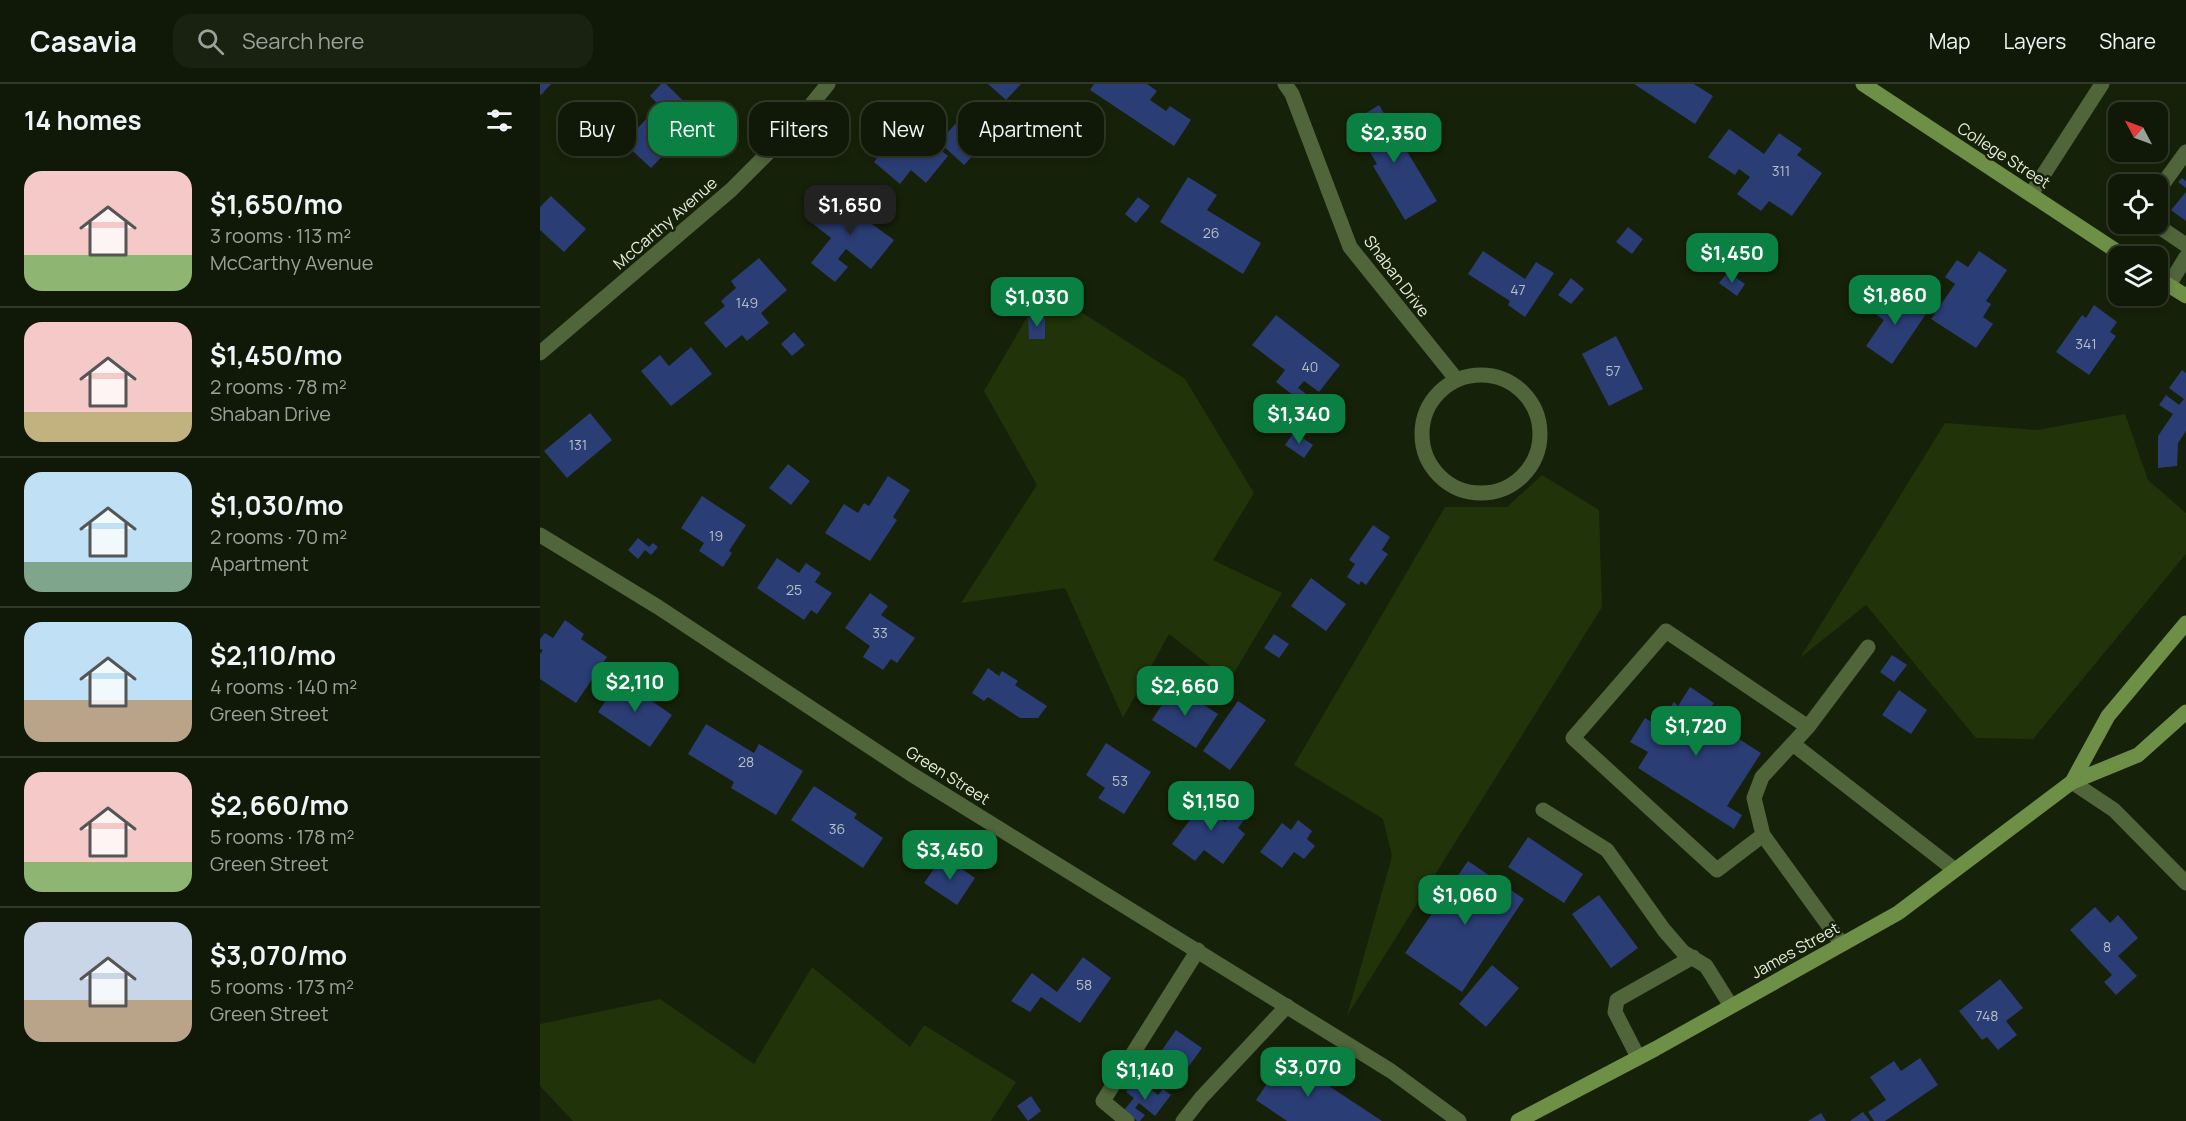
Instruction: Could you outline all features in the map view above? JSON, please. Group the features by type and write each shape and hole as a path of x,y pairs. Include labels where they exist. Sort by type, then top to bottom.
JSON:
{"main road":[{"name":"College Street","path":"1863,84 2109,246"},
{"path":"2168,284 2186,296"},
{"name":"James Street","path":"2072,782 2108,716 2186,623"},
{"name":"James Street","path":"1518,1121 1898,913 2072,782 2138,755 2186,712"}],"street":[{"name":"McCarthy Avenue","path":"540,353 731,190 789,132 828,84"},
{"name":"Shaban Drive","path":"1285,84 1292,94 1350,247 1457,380"},
{"path":"2031,194 2103,84"},
{"path":"2168,177 2186,152"},
{"path":"2168,233 2186,245"},
{"path":"2168,276 2186,257"},
{"path":"1477,375 1497,377 1516,385 1530,400 1539,418 1540,439 1535,459 1523,476 1508,487 1490,492 1471,492 1453,486 1438,475 1428,459 1422,441 1423,423 1430,405 1442,390 1457,380 1477,375"},
{"name":"Green Street","path":"540,535 658,607 911,774 1391,1071 1459,1121"},
{"path":"1763,836 1718,870 1573,738 1666,631 1808,727"},
{"path":"1842,944 1763,836 1754,798 1762,777 1808,727 1868,647"},
{"path":"1793,744 1955,870"},
{"path":"2072,782 2114,810 2186,883"},
{"path":"1542,810 1607,850 1664,930 1683,951 1706,966 1731,1006"},
{"path":"1127,1121 1103,1101 1198,950"},
{"path":"1638,1057 1615,1012 1617,1000 1693,957"},
{"path":"1183,1121 1201,1098 1287,1006"}],"green space":[{"path":"1044,288 1185,379 1254,493 1213,560 1282,593 1229,681 1169,634 1123,718 1065,588 961,603 1037,485 984,391"},
{"path":"2125,414 2148,480 2186,513 2186,554 2033,739 1976,738 1866,605 1800,658 1945,423 2037,430"},
{"path":"1542,475 1599,510 1602,607 1347,1016 1392,856 1383,819 1294,765 1445,507 1507,507"},
{"path":"812,967 910,1047 924,1025 1016,1082 991,1121 573,1121 540,1086 540,1024 660,999 754,1064"}],"building":[{"path":"540,84 551,84 541,95 540,94"},
{"path":"661,84 666,84 685,102 656,102 650,96"},
{"path":"988,84 1021,84 1006,100"},
{"path":"1094,84 1147,84 1157,91 1150,100 1166,111 1170,106 1191,120 1174,146 1090,90"},
{"path":"1634,84 1694,84 1713,96 1695,124"},
{"path":"1379,105 1437,201 1405,220 1373,166 1377,164 1352,122"},
{"path":"648,117 648,156 663,156 651,168 636,154 636,130"},
{"path":"958,121 958,156 973,156 964,165 946,148 946,134"},
{"path":"1729,129 1764,154 1779,133 1802,149 1797,155 1822,173 1792,216 1769,201 1761,211 1737,194 1750,177 1739,169 1735,175 1708,157"},
{"path":"879,156 948,156 926,183 911,170 900,184 874,162"},
{"path":"1188,177 1217,195 1207,210 1261,243 1243,274 1160,222"},
{"path":"2182,178 2186,181 2186,188 2178,182"},
{"path":"857,190 882,211 872,224 894,240 871,269 846,249 838,259 848,267 835,282 811,263 831,238 812,223 827,204 838,213"},
{"path":"2186,192 2186,221 2171,210"},
{"path":"551,196 586,229 564,252 540,230 540,207"},
{"path":"1138,197 1150,206 1136,223 1125,214"},
{"path":"1628,227 1643,239 1632,254 1616,242"},
{"path":"1483,251 1525,279 1536,262 1554,273 1525,317 1508,305 1510,301 1468,274"},
{"path":"1979,251 2007,270 1986,301 1991,304 1983,317 1993,324 1976,348 1931,319 1955,284 1945,277 1957,260 1968,267"},
{"path":"759,258 787,290 761,313 769,323 747,341 742,335 726,348 704,323 725,306 721,301 736,288 731,281"},
{"path":"1728,272 1745,284 1737,296 1719,283"},
{"path":"1571,278 1584,289 1571,304 1558,295"},
{"path":"1890,289 1926,314 1892,364 1866,346 1884,320 1874,313"},
{"path":"2094,305 2117,322 2110,332 2116,336 2089,375 2056,352 2082,315 2086,318"},
{"path":"1276,315 1340,365 1319,392 1304,381 1298,388 1320,404 1303,426 1284,410 1294,396 1276,382 1285,370 1252,345"},
{"path":"1028,318 1045,318 1045,339 1029,339"},
{"path":"794,332 805,345 792,356 781,344"},
{"path":"1616,336 1643,389 1609,406 1582,354"},
{"path":"691,347 712,374 671,406 641,371 660,355 669,366"},
{"path":"2182,370 2186,373 2186,431 2178,443 2177,466 2158,468 2158,436 2173,414 2159,405 2166,395 2179,405 2184,399 2169,388"},
{"path":"590,413 612,440 567,478 544,451"},
{"path":"1294,432 1313,445 1304,458 1285,445"},
{"path":"788,464 810,481 791,505 769,488"},
{"path":"888,476 910,490 893,517 897,520 870,561 825,533 844,504 858,513 864,503 869,506"},
{"path":"702,496 746,525 729,551 732,553 723,567 699,551 704,543 681,528"},
{"path":"1373,525 1390,537 1382,550 1388,554 1366,585 1361,581 1359,585 1347,577 1355,564 1349,560"},
{"path":"638,538 649,547 653,543 658,547 651,555 645,550 638,559 628,550"},
{"path":"777,558 799,573 806,563 821,573 815,582 832,593 817,614 811,610 804,620 757,588"},
{"path":"1311,578 1346,604 1326,631 1291,606"},
{"path":"870,593 888,606 881,615 915,638 897,663 891,659 883,670 863,657 870,646 845,628"},
{"path":"565,620 584,634 581,639 607,657 576,703 540,679 540,654 543,650 540,649 540,639 545,633 553,638"},
{"path":"1274,634 1289,644 1279,658 1264,648"},
{"path":"1892,655 1907,665 1894,682 1880,672"},
{"path":"988,668 999,676 1002,671 1018,681 1015,685 1047,706 1038,718 1020,718 988,697 984,701 972,693"},
{"path":"620,679 672,715 650,747 598,712"},
{"path":"1174,686 1218,714 1196,748 1152,720"},
{"path":"1690,687 1714,703 1704,717 1761,753 1727,806 1742,815 1734,829 1638,768 1648,752 1630,742 1645,718 1658,726 1674,702 1678,706"},
{"path":"1899,690 1927,710 1911,734 1882,715"},
{"path":"1238,701 1266,720 1230,770 1203,751"},
{"path":"706,724 754,753 759,744 803,771 776,815 731,788 734,782 688,754"},
{"path":"1106,743 1151,772 1124,814 1098,798 1105,788 1086,775"},
{"path":"814,786 857,814 854,818 883,838 863,868 791,820"},
{"path":"1210,793 1226,805 1217,816 1225,822 1234,811 1245,819 1238,828 1245,834 1223,864 1204,850 1195,861 1172,844"},
{"path":"1298,820 1312,831 1307,839 1315,846 1304,859 1294,852 1282,868 1260,852 1282,823 1291,830"},
{"path":"1528,837 1583,874 1564,903 1508,867"},
{"path":"943,856 975,878 957,905 924,883"},
{"path":"1468,861 1524,899 1462,992 1405,953"},
{"path":"1599,895 1638,948 1611,968 1572,914"},
{"path":"2095,907 2110,923 2118,915 2138,938 2118,956 2137,976 2116,995 2104,982 2112,975 2070,930"},
{"path":"1083,957 1111,978 1080,1023 1041,997 1030,1012 1011,1001 1032,973 1057,992"},
{"path":"1492,965 1519,988 1486,1027 1459,1004"},
{"path":"2000,979 2023,1008 2006,1021 2017,1035 1998,1050 1987,1037 1982,1040 1959,1011"},
{"path":"1176,1030 1202,1048 1181,1077 1176,1073 1170,1081 1150,1067"},
{"path":"1285,1057 1382,1121 1287,1121 1256,1100"},
{"path":"1920,1058 1938,1085 1885,1121 1874,1121 1868,1112 1886,1100 1870,1077 1894,1061 1901,1071"},
{"path":"1133,1083 1139,1088 1143,1083 1158,1095 1163,1089 1171,1095 1155,1116 1139,1103 1135,1108 1145,1115 1137,1121 1124,1110 1134,1098 1126,1092"},
{"path":"1031,1096 1041,1111 1028,1121 1017,1106"},
{"path":"1863,1112 1870,1121 1850,1121"},
{"path":"1821,1113 1826,1121 1808,1121"}]}
